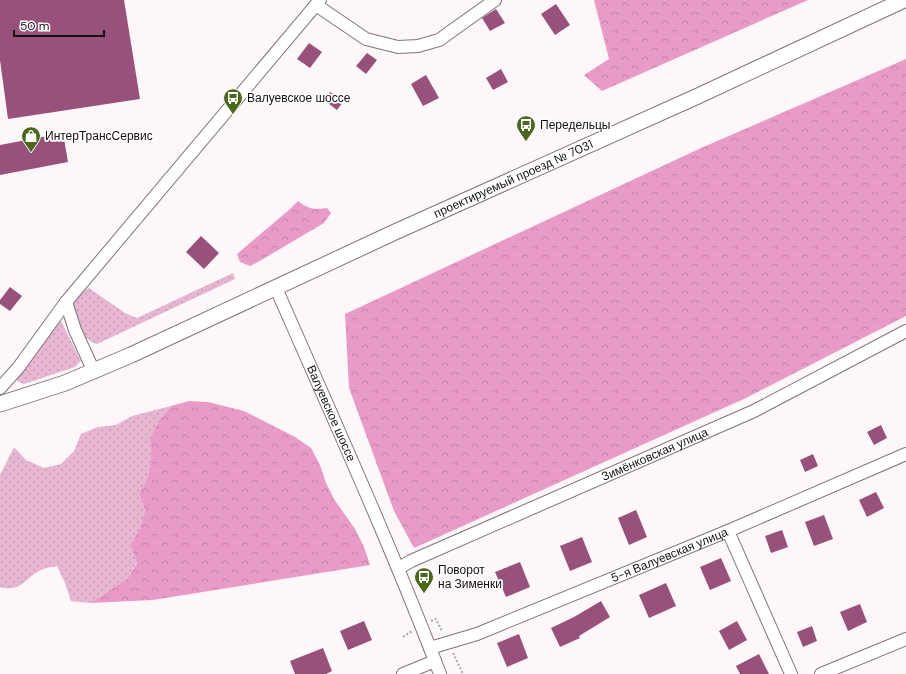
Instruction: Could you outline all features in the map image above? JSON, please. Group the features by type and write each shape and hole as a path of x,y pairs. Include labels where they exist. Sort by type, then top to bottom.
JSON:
{"main road":[{"name":"проектируемый проезд № 7031","path":"276,288 698,96 904,0"},
{"path":"0,404 94,372 276,288"}],"street":[{"path":"0,388 18,368 66,302 318,2 366,39 398,47 418,46 439,40 495,0"},
{"name":"Валуевское шоссе","path":"276,288 399,568 419,616 440,674"},
{"path":"66,302 75,330 94,372"},
{"name":"Зимёнковская улица","path":"399,568 411,561 754,411 906,331"},
{"name":"5-я Валуевская улица","path":"430,648 477,634 728,531 906,454"},
{"path":"728,531 791,674"},
{"path":"821,674 906,639"},
{"path":"403,674 435,661"}],"shaded area":[{"path":"233,273 235,279 97,344 86,338 79,327 73,311 73,303 77,296 89,288 125,313 137,318"},
{"path":"61,321 81,361 75,367 24,384 17,381 18,377 58,322"},
{"path":"171,406 159,420 150,438 151,457 148,476 139,494 145,511 141,529 130,545 137,562 127,579 90,603 71,601 57,566 39,571 17,587 0,587 0,475 14,447 26,460 44,468 61,464 74,451 81,434 98,427 116,425 132,416"}],"green space":[{"path":"594,0 808,0 602,91 584,75 609,59"},
{"path":"906,59 906,316 746,398 414,548 394,511 349,388 345,314 701,148"},
{"path":"298,201 311,208 327,208 331,213 324,223 258,262 250,266 240,262 237,254"},
{"path":"189,401 208,402 244,411 295,437 311,448 320,465 326,483 334,499 355,529 364,547 370,565 153,600 90,603 127,579 137,563 130,545 140,529 145,511 139,494 148,476 151,457 150,438 159,420 171,406"}],"building":[{"path":"0,0 124,0 140,99 8,119 0,60"},
{"path":"556,4 570,25 555,35 541,14"},
{"path":"496,9 505,23 490,31 482,18"},
{"path":"309,43 322,52 310,68 297,59"},
{"path":"367,53 377,60 366,74 356,66"},
{"path":"501,69 508,82 493,90 486,78"},
{"path":"426,75 439,98 423,106 411,84"},
{"path":"330,92 343,102 337,110 324,100"},
{"path":"63,133 68,162 0,175 0,145"},
{"path":"201,236 219,253 204,269 186,252"},
{"path":"10,287 22,296 10,311 0,304 0,300"},
{"path":"881,425 887,438 874,445 867,432"},
{"path":"813,454 818,466 805,472 800,460"},
{"path":"876,492 884,508 867,517 859,500"},
{"path":"636,510 647,537 629,545 618,518"},
{"path":"824,515 833,539 814,546 805,522"},
{"path":"782,530 788,547 771,553 765,536"},
{"path":"582,537 592,562 570,571 560,546"},
{"path":"721,558 731,581 710,590 700,567"},
{"path":"520,562 530,587 506,597 495,572"},
{"path":"666,583 676,606 649,618 639,595"},
{"path":"601,601 610,617 579,636 580,638 560,647 551,628 574,617"},
{"path":"860,604 867,622 848,631 840,612"},
{"path":"364,621 372,640 348,650 340,631"},
{"path":"737,621 747,640 729,650 719,631"},
{"path":"812,626 817,641 803,647 797,632"},
{"path":"519,634 528,658 507,667 497,643"},
{"path":"323,648 332,671 326,674 295,674 290,661"},
{"path":"759,654 769,674 740,674 736,666"}],"place":[{"name":"Валуевское шоссе","path":"233,115"},
{"name":"Передельцы","path":"526,142"},
{"name":"ИнтерТрансСервис","path":"31,153"},
{"name":"Поворот на Зименки","path":"424,594"}]}
